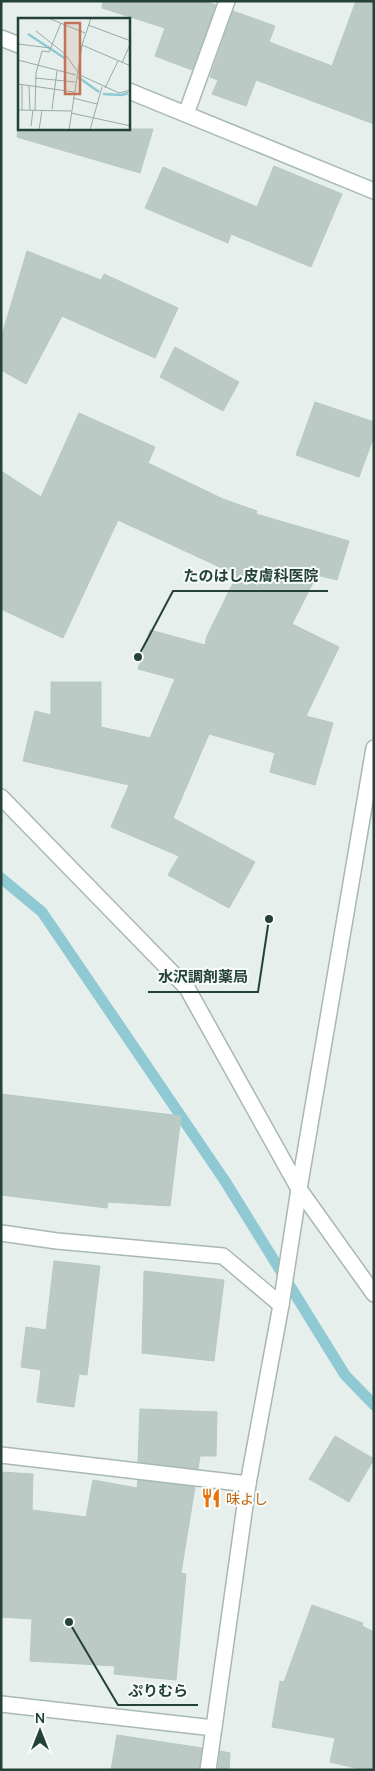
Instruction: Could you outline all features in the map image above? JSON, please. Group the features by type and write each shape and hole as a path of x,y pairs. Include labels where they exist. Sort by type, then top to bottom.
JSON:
{"street":[{"path":"186,114 227,1"},
{"path":"1,38 18,45"},
{"path":"130,91 374,190"},
{"path":"208,1770 248,1484 281,1305 374,748"},
{"path":"1,796 187,988 299,1189 374,1294"},
{"path":"1,1233 57,1241 223,1256 281,1305"},
{"path":"1,1455 248,1484"},
{"path":"1,1704 214,1728"}],"building":[{"path":"103,1 205,1 216,5 192,70 155,56 165,28 102,8"},
{"path":"356,1 374,1 374,124 256,80 246,106 212,94 218,80 210,77 233,11 275,26 269,42 332,66"},
{"path":"18,129 153,129 140,173 17,137"},
{"path":"274,166 342,194 311,267 231,234 228,243 145,208 163,167 257,207"},
{"path":"27,251 101,280 104,274 178,308 155,358 62,316 26,384 1,370 1,338"},
{"path":"175,347 239,382 223,411 160,377"},
{"path":"315,402 374,422 374,436 359,477 296,455"},
{"path":"79,413 155,447 148,463 223,499 257,511 256,514 349,541 337,580 317,575 292,624 339,647 306,716 333,723 315,785 270,772 275,753 209,734 173,818 255,862 229,908 168,875 179,856 111,827 129,785 23,761 35,711 51,715 51,682 101,682 101,727 150,738 175,679 138,669 150,630 205,645 207,636 237,575 118,520 63,638 1,609 1,471 41,497"},
{"path":"1,1094 181,1116 170,1206 108,1202 107,1208 1,1195"},
{"path":"54,1261 100,1266 87,1375 79,1374 74,1407 37,1402 41,1370 21,1367 26,1327 46,1330"},
{"path":"144,1271 224,1280 214,1361 142,1353"},
{"path":"140,1409 217,1412 216,1456 200,1456 198,1469 138,1462"},
{"path":"335,1436 374,1459 349,1502 309,1479"},
{"path":"1,1472 33,1474 32,1510 86,1517 93,1480 137,1488 138,1480 195,1487 181,1573 186,1574 176,1680 114,1674 115,1666 30,1661 32,1619 1,1617"},
{"path":"312,1605 363,1623 362,1626 374,1632 374,1770 364,1770 330,1762 335,1738 272,1727 280,1681 284,1682"},
{"path":"117,1735 202,1748 199,1770 111,1770"},
{"path":"220,1751 230,1753 229,1770 218,1770"}],"waterway":[{"path":"1,878 42,912 225,1181 345,1375 374,1405"}],"place":[{"name":"たのはし皮膚科医院","path":"138,657"},
{"name":"水沢調剤薬局","path":"269,919"},
{"name":"味よし","path":"211,1498"},
{"name":"ぷりむら","path":"69,1622"}]}
